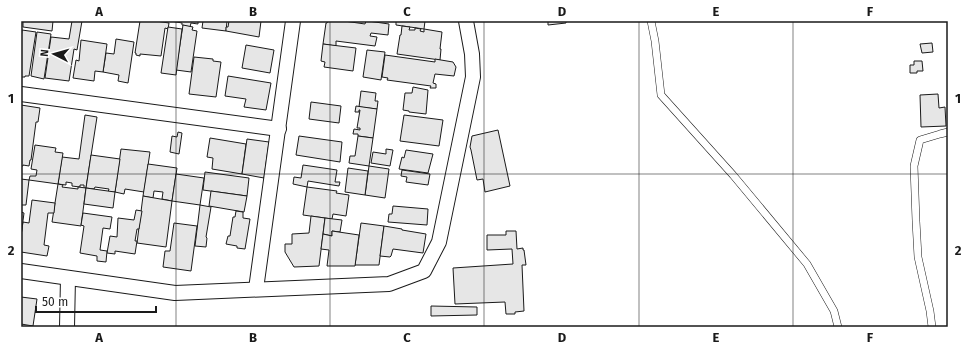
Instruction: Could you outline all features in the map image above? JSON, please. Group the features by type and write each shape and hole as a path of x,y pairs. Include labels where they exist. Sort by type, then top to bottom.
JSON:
{"street":[{"path":"256,290 293,21"},
{"path":"21,271 175,293 389,284 424,271 439,242 473,77 472,54 466,21"},
{"path":"21,94 279,129"},
{"path":"68,278 68,327"}],"lane":[{"path":"651,21 655,41 661,94 733,175 807,264 834,311 838,327"},
{"path":"932,327 918,257 914,166 920,140 948,132"}],"building":[{"path":"23,21 53,21 52,31 23,27"},
{"path":"72,21 82,21 77,50 74,49 69,81 45,78 51,37 69,39"},
{"path":"140,21 169,23 168,29 165,28 161,56 136,55 135,53"},
{"path":"171,21 198,21 198,24 191,23 190,27 182,25 182,23"},
{"path":"203,21 227,21 226,31 202,28"},
{"path":"229,21 261,21 259,37 226,31"},
{"path":"328,21 344,21 365,24 366,21 368,21 389,24 388,35 371,33 370,36 377,37 375,46 336,41 336,46 323,44 326,23"},
{"path":"396,21 425,21 424,29 396,25"},
{"path":"548,21 566,21 566,23 548,25"},
{"path":"183,25 193,27 192,30 197,31 191,72 176,70"},
{"path":"402,26 410,27 409,30 415,30 415,28 421,29 420,31 424,32 424,29 442,32 440,60 397,54"},
{"path":"168,27 182,29 176,75 161,73"},
{"path":"22,30 36,32 29,76 25,77 21,77"},
{"path":"37,32 51,34 44,79 31,76"},
{"path":"116,39 134,42 128,83 118,81 119,75 103,72 106,53 114,54"},
{"path":"81,40 107,44 103,72 95,71 94,81 73,78 76,60 79,61"},
{"path":"932,43 933,52 922,53 920,44"},
{"path":"323,44 356,48 353,71 324,67 325,62 321,61"},
{"path":"246,45 274,50 270,73 242,68"},
{"path":"367,50 385,52 381,80 363,77"},
{"path":"385,55 435,62 435,59 453,62 456,67 454,76 435,74 433,83 436,84 436,88 387,80 388,78 382,77"},
{"path":"194,57 213,59 213,61 221,62 216,97 189,94"},
{"path":"914,61 922,61 923,71 910,73 910,65 914,65"},
{"path":"228,76 271,83 266,110 244,107 246,99 225,96"},
{"path":"413,87 428,90 426,114 403,110 405,93 412,93"},
{"path":"361,91 376,93 375,101 378,101 377,109 359,107"},
{"path":"938,94 939,108 945,107 946,126 921,127 920,95"},
{"path":"311,102 341,106 339,123 309,119"},
{"path":"21,105 40,108 38,122 36,122 29,166 21,166"},
{"path":"356,106 377,109 373,138 353,134 354,129 360,130 360,128 357,128 360,110 359,112 355,112"},
{"path":"85,115 97,117 86,188 84,188 84,185 80,185 80,187 72,186 72,183 66,182 66,185 58,184 62,157 79,159"},
{"path":"404,115 443,120 439,146 400,141"},
{"path":"498,130 510,186 485,192 483,179 477,180 470,147 472,136"},
{"path":"178,132 182,133 179,154 170,152 172,136 177,137"},
{"path":"299,136 342,142 340,162 296,155"},
{"path":"358,136 373,138 369,166 349,163 350,156 355,156"},
{"path":"210,138 246,144 242,174 212,169 213,158 207,157"},
{"path":"247,139 269,142 264,178 242,174"},
{"path":"35,145 56,148 55,152 63,153 58,184 29,180 30,176 36,176 37,170 31,169"},
{"path":"121,149 150,152 144,192 125,189 124,194 115,192"},
{"path":"386,149 393,150 390,166 371,163 373,152 386,154"},
{"path":"406,150 433,154 428,173 399,169 402,157 404,158"},
{"path":"91,155 120,159 115,192 108,192 109,189 95,187 94,189 86,188"},
{"path":"148,164 177,168 172,201 162,199 163,192 154,191 153,198 143,196"},
{"path":"303,165 337,170 335,182 340,182 339,186 308,181 307,187 293,184 294,177 301,178"},
{"path":"369,166 389,169 385,198 365,195"},
{"path":"348,168 368,171 365,195 345,192"},
{"path":"402,170 430,174 428,185 406,182 407,177 401,176"},
{"path":"205,172 249,178 247,196 203,190"},
{"path":"176,174 204,178 200,205 172,201"},
{"path":"21,179 29,180 26,205 21,205"},
{"path":"58,184 63,185 62,187 78,189 78,187 86,188 81,226 52,222"},
{"path":"307,187 337,191 336,193 349,195 346,216 333,214 332,219 303,215"},
{"path":"86,188 115,192 113,208 84,204"},
{"path":"211,191 247,196 244,212 209,206"},
{"path":"143,196 172,201 166,247 137,243"},
{"path":"32,200 55,203 54,213 48,213 44,245 49,246 47,256 21,252 23,222 29,223"},
{"path":"200,205 211,207 206,237 206,247 195,246"},
{"path":"393,206 428,209 427,225 388,222 389,214 392,214"},
{"path":"136,210 142,211 135,241 137,241 135,254 115,251 115,254 107,253 110,236 117,237 118,218 134,220"},
{"path":"236,211 243,212 243,218 250,219 245,249 226,244 228,236 230,236 233,217 235,217"},
{"path":"21,212 24,213 21,236"},
{"path":"83,213 112,217 110,229 103,228 100,250 107,251 106,262 97,261 97,256 80,253 84,226 81,225"},
{"path":"311,216 325,218 319,266 294,267 285,252 285,244 292,244 292,234 309,233"},
{"path":"325,218 342,220 340,232 332,231 332,236 323,234"},
{"path":"174,223 197,226 191,271 163,267 165,251 170,251"},
{"path":"361,223 384,226 379,265 355,265"},
{"path":"384,226 426,234 423,253 393,249 390,257 380,256"},
{"path":"332,231 359,235 355,266 327,266 329,250 321,249 323,234 332,236"},
{"path":"506,231 516,231 517,249 523,248 524,250 526,265 522,265 524,311 515,312 515,314 506,314 505,302 455,304 453,268 513,264 512,249 487,250 487,235 506,235"},
{"path":"21,297 37,299 33,326 21,324"},
{"path":"431,306 477,307 477,315 431,316"}]}
